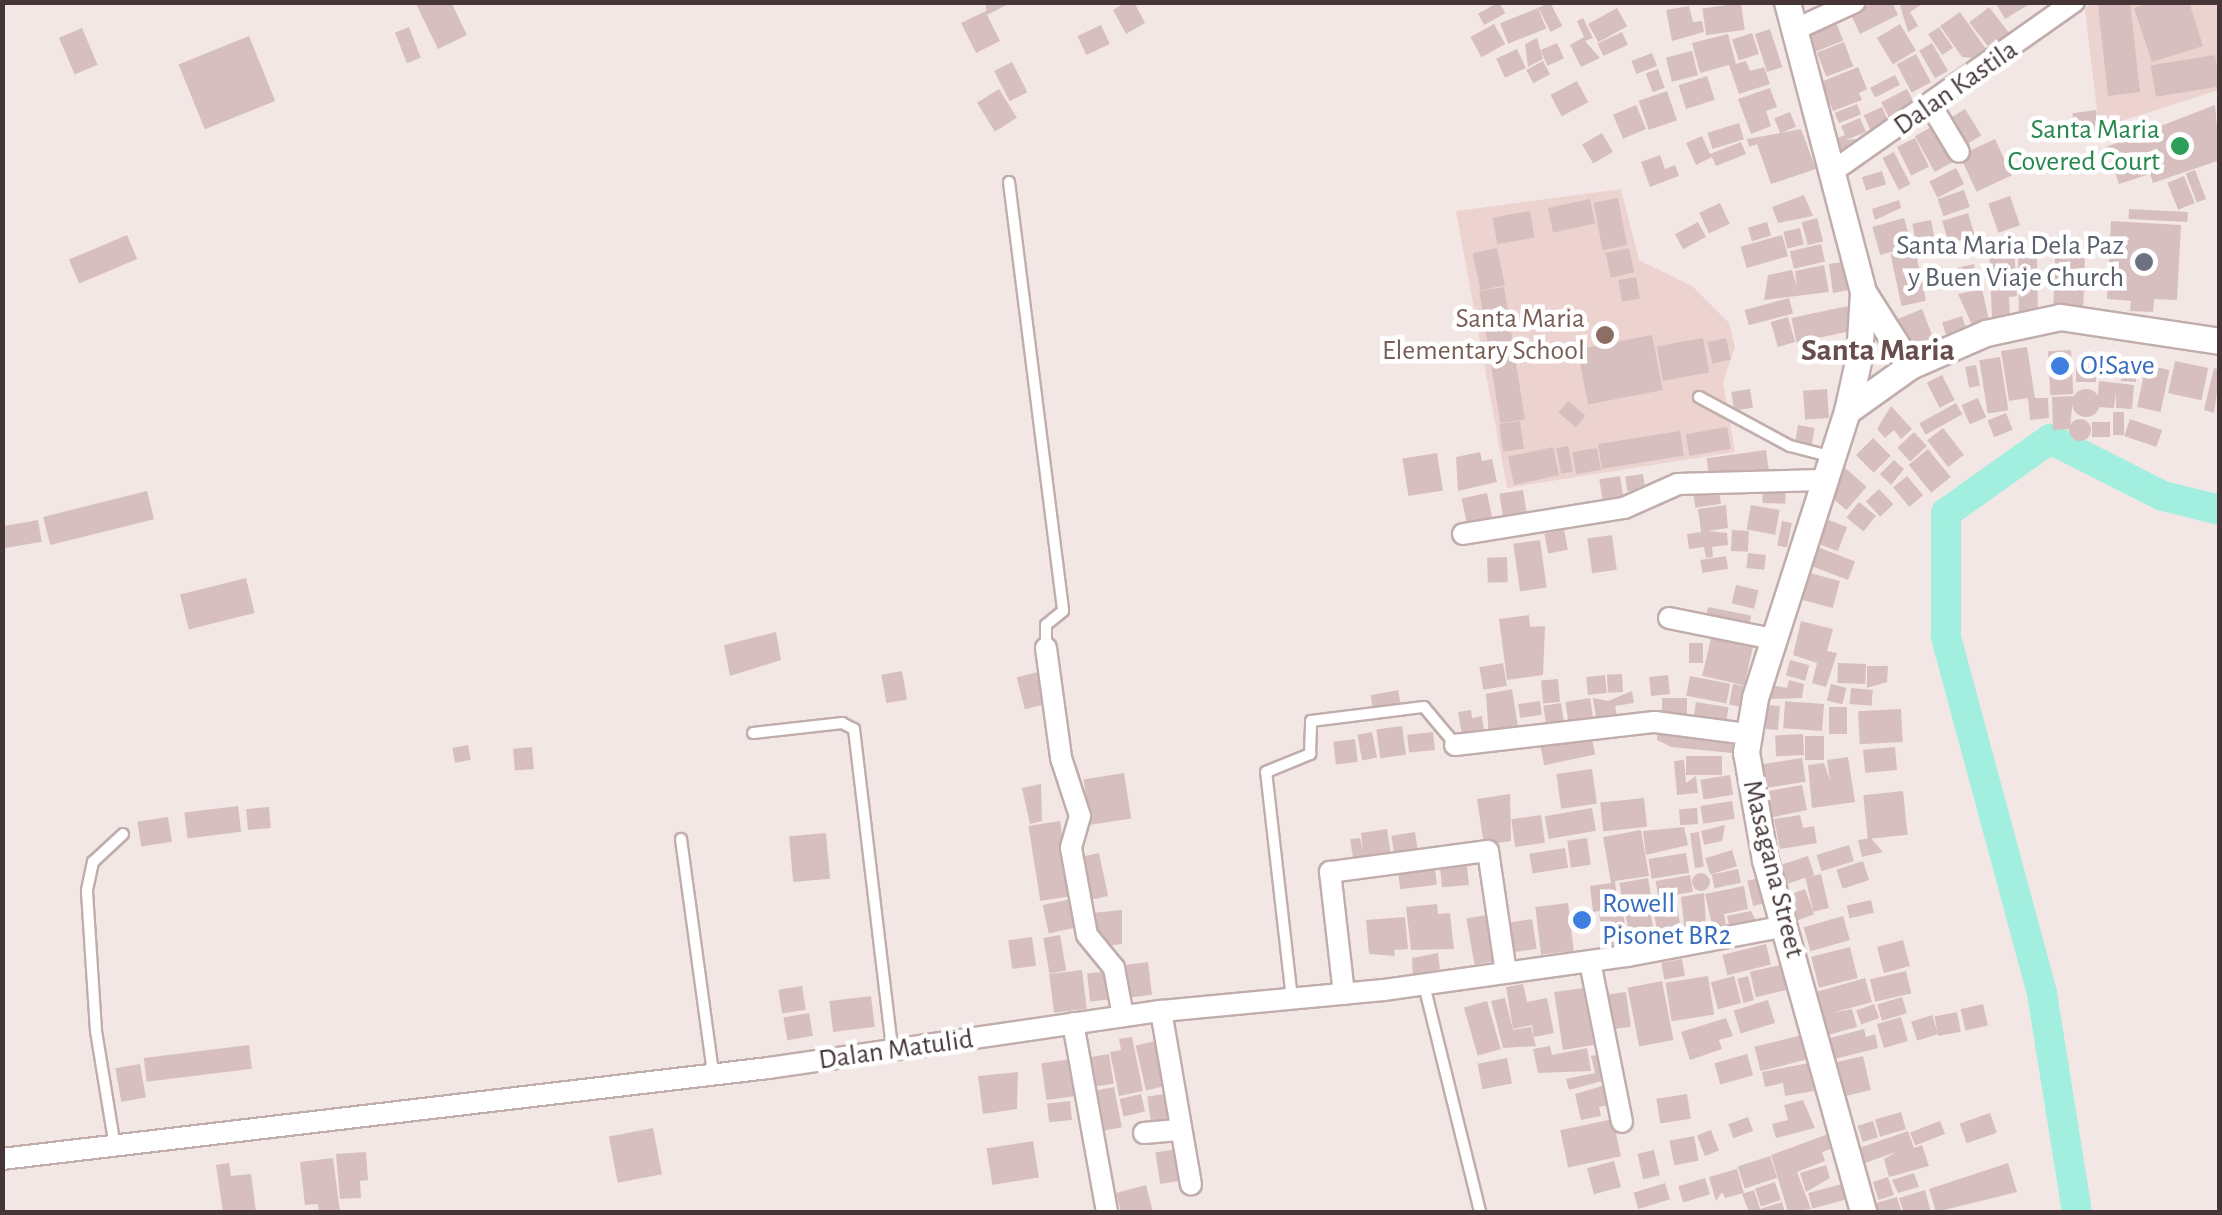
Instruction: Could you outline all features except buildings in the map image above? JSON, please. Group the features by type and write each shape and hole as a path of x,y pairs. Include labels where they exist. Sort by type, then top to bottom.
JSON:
{"street":[{"path":"1788,2 1836,170 1863,292 1910,366"},
{"path":"1794,30 1855,2"},
{"name":"Dalan Kastila","path":"1836,170 1932,107 2074,2"},
{"path":"1932,107 1959,152"},
{"name":"Masagana Street","path":"1863,292 1859,357 1846,411 1773,639 1748,734 1750,786 1863,1212"},
{"path":"1846,411 1910,366 1986,333 2060,317 2220,342"},
{"path":"1462,534 1624,508 1678,484 1827,468"},
{"path":"1669,618 1773,639"},
{"path":"1046,648 1062,758 1080,816 1071,848 1088,935 1114,968 1122,1016"},
{"path":"1456,745 1655,722 1748,734"},
{"path":"1344,994 1330,872 1488,851 1506,973"},
{"name":"Dalan Matulid","path":"2,1159 713,1074 1161,1011 1424,984 1590,962 1786,926"},
{"path":"1590,962 1622,1122"},
{"path":"1161,1011 1191,1184"},
{"path":"1072,1024 1107,1212"},
{"path":"1144,1133 1181,1130"}],"lane":[{"path":"1009,182 1063,612 1046,625 1046,648"},
{"path":"1699,398 1827,468"},
{"path":"1292,999 1265,803 1266,772 1310,754 1311,721 1424,706 1456,745"},
{"path":"753,733 842,723 854,728 892,1049"},
{"path":"116,1148 96,1030 87,890 93,862 123,834"},
{"path":"680,839 713,1074"},
{"path":"1424,984 1480,1212"}],"shaded area":[{"path":"2093,2 2219,3 2219,90 2099,128 2085,9"},
{"name":"Santa Maria Elementary School","path":"1621,189 1639,260 1692,286 1729,323 1735,347 1723,382 1735,452 1507,488 1456,211"}],"waterway":[{"path":"2077,1212 2042,993 1946,636 1946,513 2050,439 2163,496 2220,510"}],"place":[{"name":"Santa Maria Covered Court","path":"2180,146"},
{"name":"Santa Maria Dela Paz y Buen Viaje Church","path":"2144,262"},
{"name":"Santa Maria Elementary School","path":"1605,335"},
{"name":"O!Save","path":"2060,366"},
{"name":"Rowell Pisonet BR2","path":"1582,920"}],"district":[{"name":"Santa Maria","path":"1878,350"}]}
